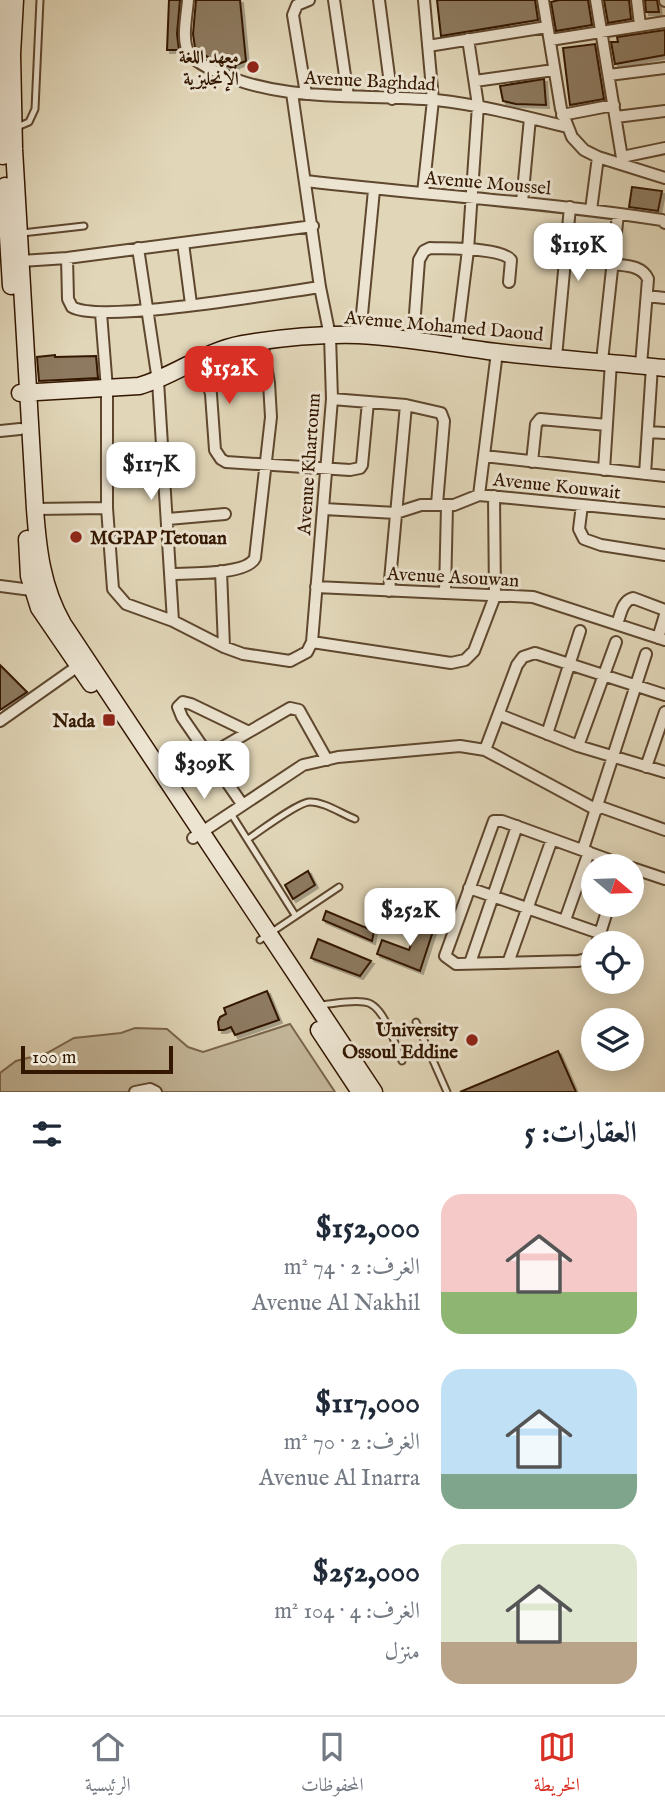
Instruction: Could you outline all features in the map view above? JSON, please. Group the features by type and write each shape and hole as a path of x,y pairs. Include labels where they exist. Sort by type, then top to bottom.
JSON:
{"main road":[{"path":"4,0 1,55 5,128 21,261 23,393 20,429 29,576 63,624 265,937 360,1092"},
{"path":"15,0 5,128 3,210 35,509 40,591 45,619 197,835"},
{"name":"Avenue Mohamed Daoud","path":"23,393 139,386 158,381 200,357 241,344 330,335 360,335 497,352 653,366"},
{"path":"265,937 316,1005 374,1092"}],"street":[{"name":"Avenue Baghdad","path":"188,0 186,44 189,54 211,69 242,82 292,93 478,105 567,127"},
{"path":"306,94 293,15 298,5 309,0"},
{"path":"334,0 348,96"},
{"path":"379,0 392,99"},
{"path":"424,0 433,100 424,193"},
{"path":"543,0 562,112 576,143 598,157 623,160 665,178"},
{"path":"596,0 623,160"},
{"path":"636,0 640,25"},
{"path":"550,40 665,22"},
{"path":"428,46 547,27"},
{"path":"456,346 468,250 478,105 468,39"},
{"path":"609,75 665,68"},
{"path":"475,81 554,70"},
{"name":"Avenue Khartoum","path":"292,93 320,287 330,335 332,399 312,642"},
{"path":"562,112 614,105"},
{"path":"616,117 665,111"},
{"path":"522,202 530,118"},
{"path":"623,160 665,148"},
{"path":"591,210 598,157"},
{"name":"Avenue Moussel","path":"306,181 374,190 570,206 664,222"},
{"path":"360,335 374,190"},
{"path":"555,357 570,206"},
{"path":"664,222 665,207"},
{"path":"604,470 612,264 618,214"},
{"path":"21,261 67,258 313,226"},
{"path":"183,243 191,304"},
{"path":"138,248 158,381 173,621"},
{"path":"413,341 419,260 424,251 430,248 507,255 511,260 509,282"},
{"path":"67,258 68,299 72,307 85,312 147,311 320,287"},
{"path":"612,264 636,268 646,273 648,279 653,366 645,474"},
{"path":"647,296 665,298"},
{"path":"102,313 107,389 107,508 113,589 126,604 173,621 225,648 243,654 290,661 307,652 312,642 459,663 474,651 495,596 494,496"},
{"path":"171,574 221,571 246,567 254,562 267,464 271,402 262,342"},
{"path":"478,495 497,352"},
{"path":"200,357 211,394 217,455 226,462 325,469 360,468 368,402"},
{"path":"332,399 406,405 438,411 443,415 444,593"},
{"path":"389,591 406,405"},
{"path":"533,462 536,424 540,418 607,425"},
{"path":"0,431 20,429"},
{"path":"648,432 665,433"},
{"path":"484,456 665,476"},
{"name":"Avenue Kouwait","path":"324,509 396,513 421,505 462,503 478,495 665,513"},
{"path":"582,505 580,536 590,542 665,555"},
{"path":"35,509 107,508"},
{"path":"168,519 225,514"},
{"path":"221,571 225,648"},
{"name":"Avenue Asouwan","path":"316,587 533,597 662,639"},
{"path":"1,588 40,591"},
{"path":"617,624 625,602 633,598 665,612 662,639"},
{"path":"547,734 580,631"},
{"path":"578,746 616,642"},
{"path":"485,750 517,666 523,657 535,653 665,695"},
{"path":"565,920 613,755 646,654"},
{"path":"0,721 78,666"},
{"path":"242,804 182,717 179,704 191,704 247,731"},
{"path":"209,755 285,710 295,708 299,710 327,760"},
{"path":"646,766 665,712"},
{"path":"500,715 578,746 665,772"},
{"path":"197,835 303,765 460,746 485,750 597,808 665,830"},
{"path":"581,960 456,964 445,956 491,824 497,820 596,854"},
{"path":"470,963 517,826"},
{"path":"508,963 552,839"},
{"path":"644,872 665,879"},
{"path":"469,888 565,920 585,931"},
{"path":"135,1092 149,1089 156,1092"}],"lane":[{"path":"5,128 29,122 35,108 40,0"},
{"path":"19,233 84,226"},
{"path":"248,838 308,802 318,803 355,819"},
{"path":"230,812 295,915"},
{"path":"265,937 339,887"},
{"path":"316,1005 366,1002 374,1005 382,1014 402,1061"},
{"path":"416,1022 447,1092"}],"shaded area":[{"path":"290,1024 335,1092 0,1092 0,1073 16,1061 47,1053 74,1038 121,1033 135,1028 167,1029 188,1047 203,1052"}],"building":[{"path":"169,0 180,0 177,34 179,50 167,50"},
{"path":"196,0 240,0 246,61 236,65 235,69 212,60 195,48 193,34"},
{"path":"437,0 535,0 538,20 441,36"},
{"path":"588,0 592,25 556,31 551,2"},
{"path":"604,0 629,0 631,19 608,23"},
{"path":"645,0 657,0 659,12 646,12"},
{"path":"665,30 665,55 615,64 611,42 618,42 617,37"},
{"path":"595,44 604,99 570,105 563,48"},
{"path":"544,79 546,105 503,101 500,86"},
{"path":"632,187 662,191 658,211 629,207"},
{"path":"96,356 98,378 39,381 37,357"},
{"path":"0,665 27,692 0,710"},
{"path":"308,871 315,885 293,899 285,885"},
{"path":"326,911 374,931 372,941 323,920"},
{"path":"420,919 435,925 420,971 377,954 382,940 409,950"},
{"path":"318,939 371,961 360,976 311,958"},
{"path":"267,991 279,1020 235,1035 231,1027 219,1030 220,1017 226,1014 224,1008"},
{"path":"558,1051 576,1092 460,1092"}],"place":[{"name":"معهد اللغة الإنجليزية","path":"253,67"},
{"name":"MGPAP Tetouan","path":"76,537"},
{"name":"Nada","path":"109,720"},
{"name":"University Ossoul Eddine","path":"472,1040"}]}
